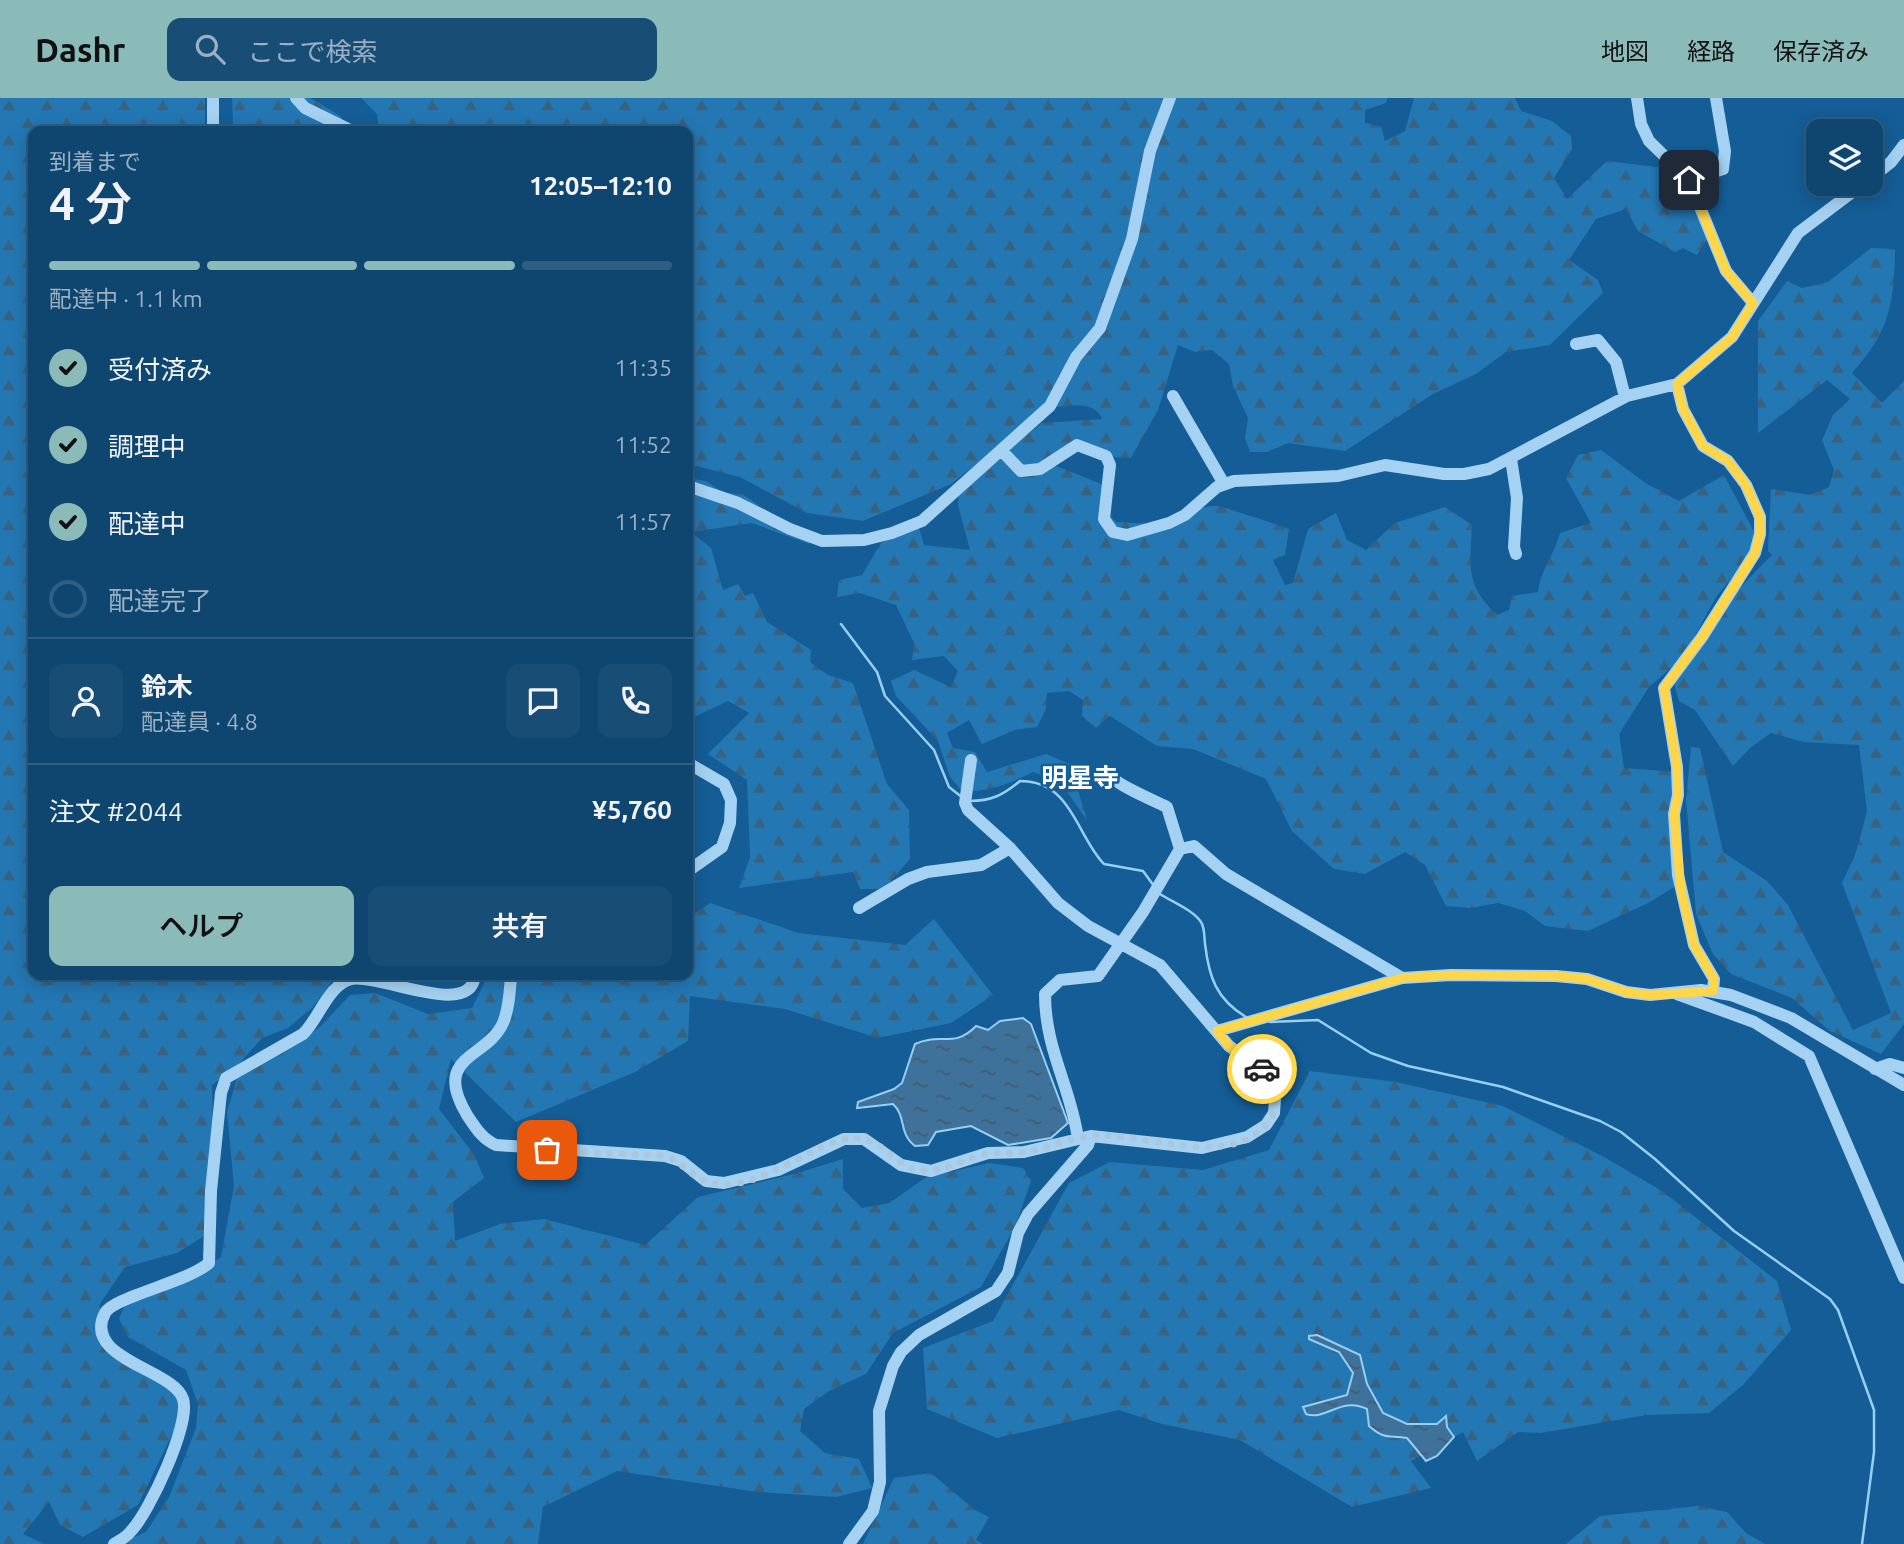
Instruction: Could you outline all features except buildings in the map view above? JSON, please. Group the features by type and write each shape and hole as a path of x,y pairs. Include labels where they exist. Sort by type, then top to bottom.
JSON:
{"street":[{"path":"213,98 214,126"},
{"path":"296,98 305,108 342,126"},
{"path":"693,488 738,503 790,529 822,541 864,540 922,521 1050,406 1076,357 1100,328 1132,239 1150,151 1170,98"},
{"path":"1637,98 1641,124 1649,141 1689,180 1726,271 1753,303"},
{"path":"1689,180 1723,169 1725,151 1716,98"},
{"path":"1883,168 1904,145"},
{"path":"1002,451 1021,471 1031,472 1077,445 1106,456 1110,465 1102,511 1107,528 1119,534 1169,523 1224,484 1338,476 1385,465 1464,474 1489,469 1625,397 1677,384 1732,337 1798,233 1847,196"},
{"path":"1576,344 1598,340 1616,362 1625,397"},
{"path":"1677,384 1683,409 1703,446 1728,461 1750,493 1760,517 1760,534 1755,553 1702,637 1664,688 1677,767 1678,795 1674,814 1678,876 1694,945 1714,979 1713,991"},
{"path":"1173,396 1224,484"},
{"path":"1511,458 1517,498 1514,547 1516,554"},
{"path":"510,980 503,1023 469,1057 455,1080 457,1095 475,1128 496,1145 665,1156 681,1161 706,1181 724,1183 778,1170 844,1139 864,1139 901,1164 931,1171 988,1153 1024,1152 1085,1138 1202,1148 1247,1137 1266,1125 1274,1113 1272,1082 1263,1070 1235,1051 1160,965 1088,926 1058,903 1010,848 968,810 965,803 971,760"},
{"path":"693,766 724,784 732,800 730,823 722,847 693,867"},
{"path":"1111,775 1118,785 1138,790 1167,807 1180,849"},
{"path":"849,1544 873,1511 880,1482 878,1411 901,1352 919,1335 996,1291 1008,1273 1018,1233 1028,1214 1088,1145 1051,1049 1045,1019 1045,994 1060,981 1098,976 1143,912 1180,849 1194,846 1201,849 1226,874 1402,978"},
{"path":"859,908 908,878 927,872 982,865 1010,848"},
{"path":"1217,1031 1402,978 1451,975 1556,976 1587,979 1626,992 1713,991 1791,1018 1904,1085"},
{"path":"114,1544 133,1530 155,1493 178,1434 184,1406 176,1388 122,1358 111,1348 102,1320 106,1310 118,1303 190,1277 209,1263 211,1191 221,1093 226,1078 303,1034 313,1025 335,989 351,980"},
{"path":"359,980 453,996 470,988 473,980"},
{"path":"1673,993 1754,1022 1809,1056 1904,1278"},
{"path":"1875,1069 1890,1064 1904,1068"}],"green space":[{"path":"0,98 205,98 205,126 28,126 28,980 333,980 312,1008 288,1028 262,1038 236,1067 212,1085 212,1231 177,1253 125,1267 99,1305 115,1347 178,1387 183,1412 138,1505 83,1537 60,1525 49,1502 23,1534 44,1544 0,1544"},
{"path":"232,98 310,98 339,115 349,126 234,126"},
{"path":"361,98 1165,98 1130,233 1097,328 1051,396 1028,424 951,484 863,521 807,513 740,477 693,465 693,126 378,126 377,114"},
{"path":"1175,98 1388,98 1386,103 1365,110 1365,123 1381,126 1385,141 1405,131 1414,98 1515,98 1521,111 1552,121 1571,136 1572,149 1554,178 1567,199 1607,161 1657,167 1671,164 1693,174 1688,205 1697,210 1714,228 1697,255 1683,248 1675,252 1638,231 1626,209 1596,219 1569,260 1598,280 1603,293 1550,345 1506,352 1476,374 1433,394 1345,451 1288,443 1267,452 1250,452 1245,438 1248,418 1233,386 1229,364 1212,350 1195,352 1178,345 1158,410 1131,458 1112,457 1084,441 1070,444 1034,468 1024,467 1011,456 1011,448 1042,423 1102,419 1094,409 1088,407 1056,407 1077,365 1108,326 1109,313 1140,231 1154,152"},
{"path":"1871,248 1895,249 1891,301 1875,344 1852,373 1882,403 1904,381 1904,1024 1881,1054 1830,1031 1792,998 1731,974 1713,954 1696,914 1686,800 1691,747 1700,748 1723,852 1767,881 1788,905 1853,1030 1891,1013 1842,883 1855,855 1867,812 1859,745 1804,742 1771,733 1750,748 1733,766 1695,710 1679,701 1675,685 1678,672 1700,636 1772,555 1768,551 1771,489 1810,495 1829,487 1834,470 1822,440 1833,415 1850,399 1827,380 1758,433 1758,321 1787,281 1802,288 1828,282"},
{"path":"1601,450 1647,484 1679,501 1724,475 1760,543 1716,597 1688,649 1649,687 1619,734 1624,768 1677,772 1681,883 1648,903 1588,931 1545,926 1525,911 1498,903 1471,908 1446,906 1425,865 1405,852 1365,874 1334,869 1292,831 1266,779 1193,749 1157,746 1110,716 1096,728 1082,716 1083,700 1069,691 1047,693 1046,709 1037,727 1015,730 982,744 969,720 947,733 953,748 975,752 987,772 1046,754 1070,764 1087,820 1060,782 1033,772 999,786 963,792 950,777 938,741 896,696 891,681 914,670 951,687 958,671 944,656 912,660 914,643 896,605 860,593 837,597 839,580 862,575 881,543 918,524 924,545 970,550 958,505 959,493 1001,458 1020,474 1032,475 1056,466 1104,485 1103,509 1116,522 1149,523 1199,508 1217,506 1289,529 1285,555 1273,560 1285,585 1293,583 1308,529 1336,513 1347,540 1366,550 1395,523 1445,507 1472,525 1471,564 1474,584 1497,615 1509,610 1512,596 1538,592 1560,533 1591,523 1566,478 1578,455"},
{"path":"693,479 706,481 724,493 742,494 780,519 820,535 809,544 752,523 693,532"},
{"path":"693,534 711,548 723,590 738,584 745,596 753,593 767,622 811,650 810,662 828,675 853,683 887,784 909,810 910,859 884,889 860,889 853,872 739,888 750,857 747,780 708,754 749,713 728,701 693,718"},
{"path":"710,903 799,933 905,945 934,919 993,995 951,1023 878,1038 785,1009 690,996 688,1041 635,1072 516,1122 451,1059 439,1109 475,1156 484,1178 453,1202 455,1241 500,1224 544,1219 645,1245 698,1197 843,1159 843,1189 862,1208 889,1203 925,1178 989,1163 1023,1168 1031,1181 1015,1227 981,1287 893,1333 866,1374 829,1391 804,1409 800,1431 825,1453 859,1459 872,1488 836,1497 758,1492 617,1471 543,1507 538,1544 118,1544 146,1532 169,1497 196,1428 198,1404 186,1370 128,1337 119,1319 129,1295 189,1279 221,1257 234,1186 227,1112 237,1078 319,1028 350,995 375,993 428,1014 472,1008 486,980 693,980 693,915"},
{"path":"1310,1071 1396,1082 1503,1106 1604,1157 1662,1191 1777,1281 1791,1330 1743,1385 1709,1413 1647,1415 1541,1433 1518,1432 1477,1461 1463,1432 1411,1461 1431,1488 1352,1507 1240,1440 1162,1424 1119,1410 997,1438 927,1409 923,1348 993,1321 1069,1183 1110,1162 1203,1170 1269,1150"},
{"path":"931,1473 975,1510 989,1517 976,1540 983,1544 863,1544 894,1478"},
{"path":"1698,1506 1727,1512 1746,1533 1765,1544 1566,1544 1600,1516"}],"water":[{"path":"1023,1018 1031,1024 1068,1123 1051,1138 1008,1145 971,1126 936,1132 928,1145 915,1146 906,1136 900,1114 893,1104 857,1108 858,1102 894,1089 902,1083 915,1044 932,1039 954,1039 976,1026 988,1030 1000,1021"},
{"path":"1317,1335 1360,1355 1367,1384 1383,1413 1407,1424 1437,1424 1446,1416 1447,1427 1454,1437 1437,1456 1426,1461 1407,1438 1383,1435 1369,1426 1367,1409 1349,1405 1320,1414 1306,1414 1303,1407 1347,1395 1353,1373 1339,1352 1309,1339 1309,1336"}],"waterway":[{"path":"841,624 877,672 885,696 934,750 949,787 963,798"},
{"path":"969,801 997,796 1020,781 1037,783 1062,800 1104,864 1143,871 1154,886"},
{"path":"1160,894 1188,910 1201,922 1209,967 1216,986 1228,1003 1246,1017"},
{"path":"1270,1022 1318,1020 1371,1053 1408,1066 1503,1087 1600,1121 1621,1132 1655,1159 1734,1231 1830,1299 1838,1310 1874,1410 1874,1452 1862,1544"}],"way so far":[{"path":"547,1150 665,1156 681,1161 706,1181 724,1183 750,1179 778,1170 844,1139 856,1138 874,1143 901,1164 916,1170 931,1171 988,1153 1024,1152 1091,1136 1202,1148 1247,1137 1266,1125 1274,1113 1275,1099 1272,1082 1262,1069"}],"district":[{"name":"明星寺","path":"1080,778"}],"route":[{"path":"1262,1069 1229,1046 1217,1031 1402,978 1451,975 1556,976 1587,979 1626,992 1650,995 1713,991 1714,979 1694,945 1683,904 1674,814 1678,795 1677,767 1664,702 1664,688 1702,637 1736,579 1755,553 1760,534 1760,517 1746,485 1728,461 1719,453 1703,446 1678,396 1677,384 1732,337 1753,303 1726,271 1689,180"}]}
